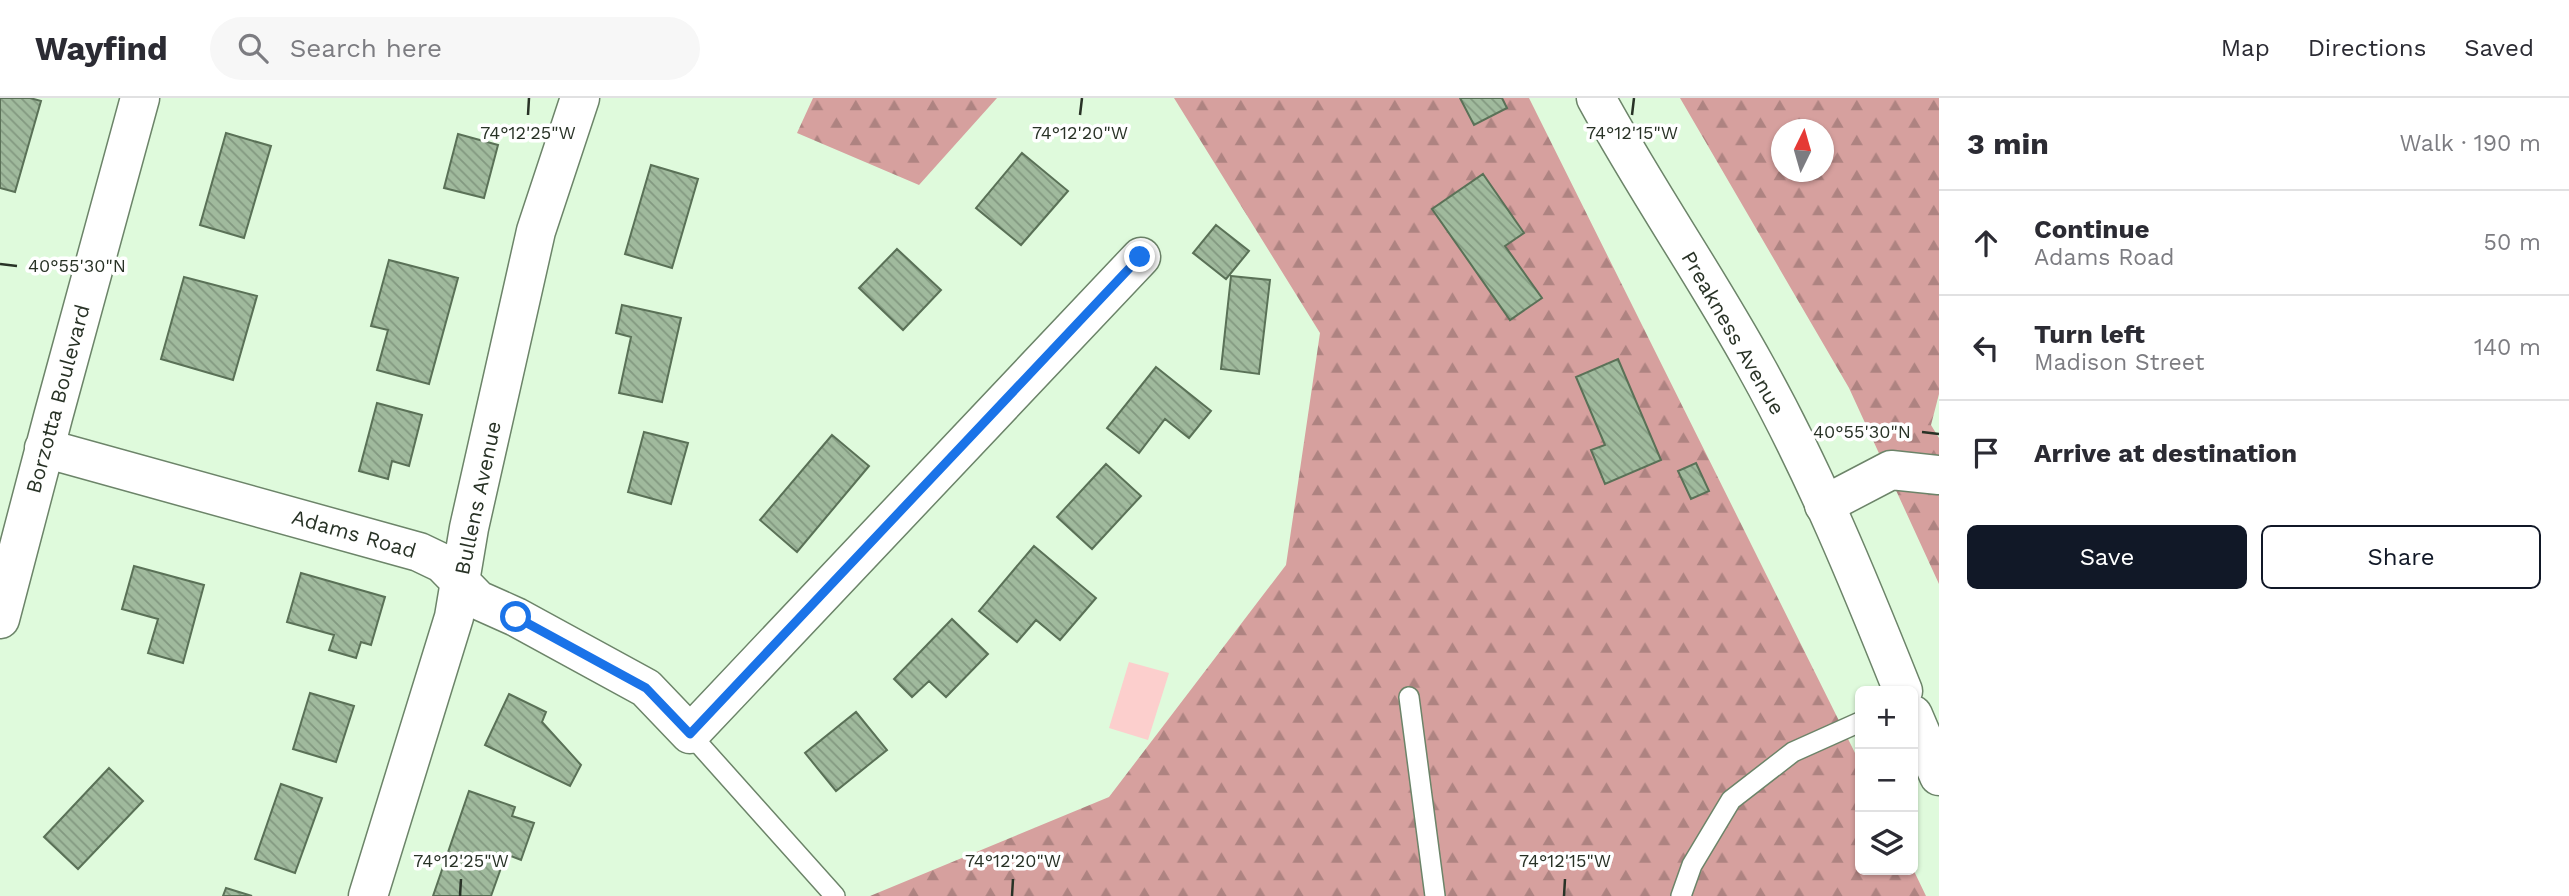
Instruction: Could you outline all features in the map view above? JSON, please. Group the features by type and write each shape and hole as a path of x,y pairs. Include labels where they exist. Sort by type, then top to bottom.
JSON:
{"street":[{"name":"Borzotta Boulevard","path":"0,619 44,448 141,98"},
{"name":"Bullens Avenue","path":"368,896 454,617 469,528 536,231 580,98"},
{"name":"Preakness Avenue","path":"1596,98 1633,165 1755,365 1785,421 1855,572 1901,686"},
{"path":"690,734 1140,257"},
{"name":"Adams Road","path":"44,448 419,552 442,563 478,600 516,617 646,688 690,734"},
{"path":"1824,505 1891,470 1939,475"},
{"path":"1918,727 1939,776"}],"lane":[{"path":"1409,697 1435,896"},
{"path":"1681,896 1692,865 1731,800 1793,752 1855,724"},
{"name":"Adams Road","path":"690,734 835,896"}],"green space":[{"path":"813,98 997,98 919,185 797,133"},
{"path":"1174,98 1529,98 1855,753 1855,875 1916,875 1926,896 870,896 1109,797 1286,565 1320,333"},
{"path":"1680,98 1939,98 1939,394 1931,425 1939,438 1939,584 1849,388"}],"shaded area":[{"path":"1129,662 1169,673 1148,740 1109,728"}],"building":[{"path":"0,98 30,98 41,101 15,192 0,188"},
{"path":"1460,98 1502,98 1507,108 1474,125"},
{"path":"226,133 271,146 244,238 200,225"},
{"path":"458,134 498,145 484,198 444,188"},
{"path":"1022,153 1068,191 1021,245 976,208"},
{"path":"651,165 698,179 672,268 625,254"},
{"path":"1483,174 1524,233 1505,246 1542,298 1510,320 1432,209"},
{"path":"1216,225 1249,251 1226,279 1193,253"},
{"path":"897,249 941,290 903,330 859,288"},
{"path":"389,260 458,278 429,384 377,370 388,330 371,326"},
{"path":"1231,276 1270,280 1259,374 1221,369"},
{"path":"184,277 257,296 233,380 161,359"},
{"path":"622,305 681,318 662,402 619,393 631,337 616,333"},
{"path":"1618,359 1661,460 1605,484 1591,450 1605,445 1576,377"},
{"path":"1156,367 1211,411 1189,438 1165,419 1139,453 1107,428"},
{"path":"377,403 422,415 409,466 392,461 388,479 359,471"},
{"path":"644,432 688,443 671,504 628,492"},
{"path":"832,435 869,466 797,552 760,520"},
{"path":"1696,463 1709,491 1691,499 1678,471"},
{"path":"1106,464 1141,496 1092,549 1057,517"},
{"path":"1034,546 1096,598 1060,640 1036,620 1017,642 979,611"},
{"path":"134,566 204,585 183,663 148,653 158,619 122,609"},
{"path":"301,573 385,597 371,645 361,642 356,658 329,650 334,635 287,622"},
{"path":"952,619 988,654 946,697 929,681 912,697 894,679"},
{"path":"310,693 354,706 336,762 293,749"},
{"path":"509,694 546,712 542,722 581,765 570,786 485,745"},
{"path":"856,712 887,750 836,791 805,753"},
{"path":"109,768 143,801 78,869 44,837"},
{"path":"281,784 322,798 295,873 255,859"},
{"path":"469,791 515,807 512,816 534,823 521,860 506,854 491,896 433,896"},
{"path":"226,888 252,896 223,896"}],"route":[{"path":"516,617 646,688 690,734 1140,257"}]}
